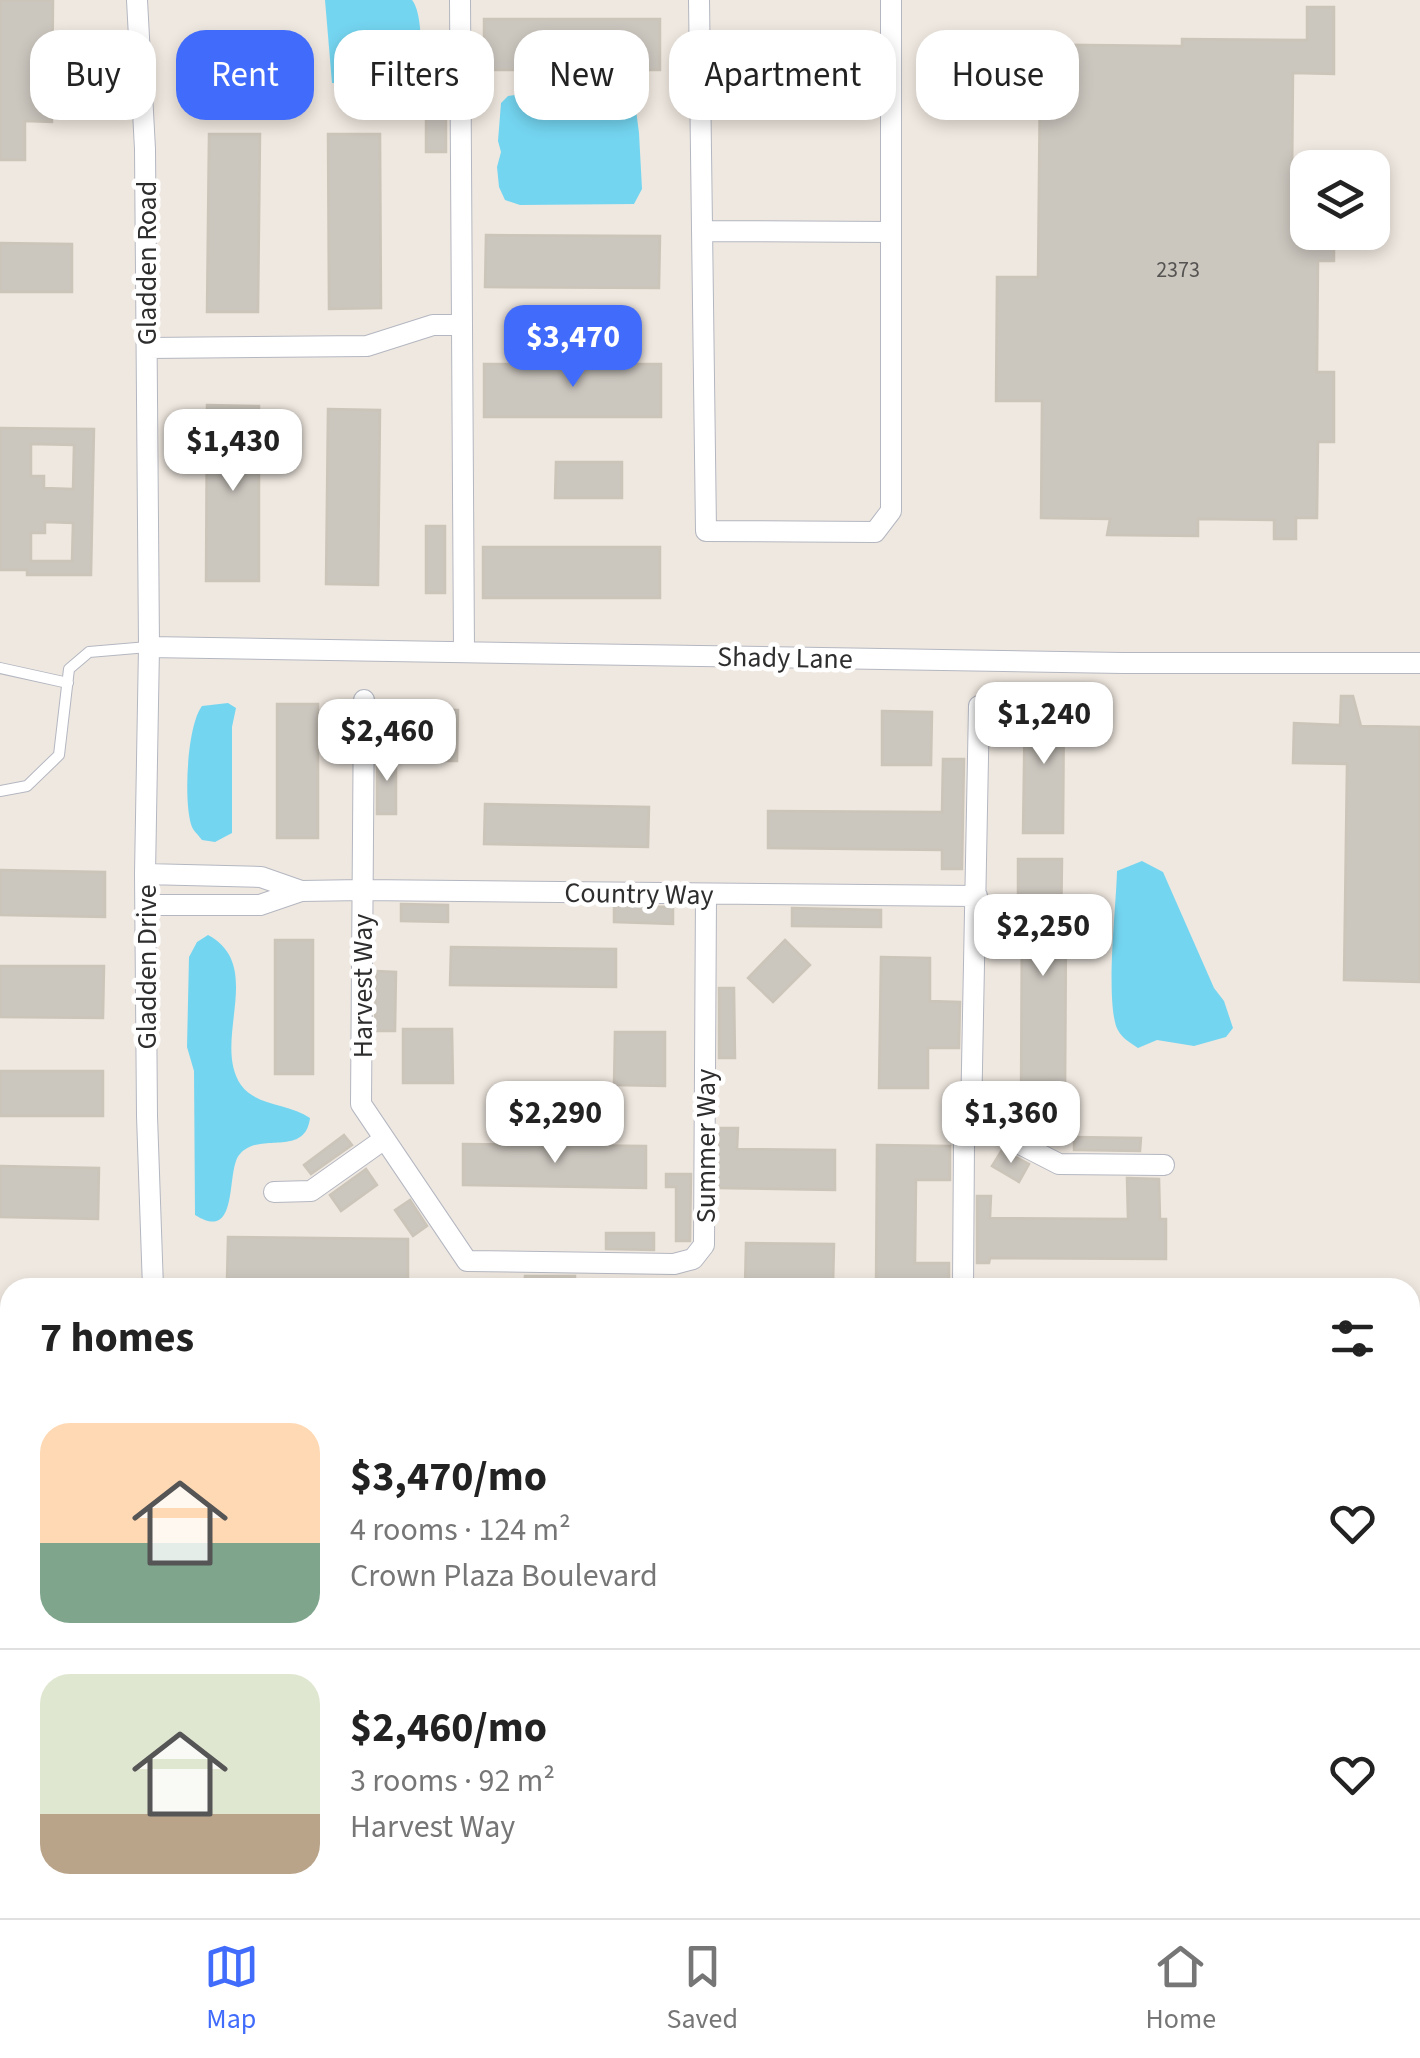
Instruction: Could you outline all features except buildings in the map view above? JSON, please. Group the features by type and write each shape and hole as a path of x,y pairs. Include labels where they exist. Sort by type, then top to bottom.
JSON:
{"street":[{"name":"Gladden Road","path":"137,0 145,149 149,646"},
{"path":"460,0 464,652"},
{"path":"699,0 700,30"},
{"path":"891,0 891,30"},
{"path":"701,120 706,531 875,532 891,511 891,120"},
{"path":"702,231 891,232"},
{"path":"146,348 368,346 433,326 462,325"},
{"name":"Shady Lane","path":"149,646 1124,663 1420,663"},
{"name":"Gladden Drive","path":"149,646 145,874 153,1278"},
{"name":"Harvest Way","path":"364,700 361,1104 382,1140"},
{"path":"962,1278 964,1142 971,1120 979,706"},
{"path":"145,874 261,876 300,891"},
{"path":"146,904 260,905 300,891"},
{"name":"Country Way","path":"300,891 977,896"},
{"name":"Summer Way","path":"382,1140 467,1261 674,1264 693,1260 704,1245 706,894"},
{"path":"971,1120 1058,1164 1164,1165"},
{"path":"274,1192 312,1191 382,1140"}],"lane":[{"path":"0,791 27,786 59,755 70,669 89,652 149,646"},
{"path":"0,668 68,683"}],"water":[{"path":"325,0 412,0 420,30 334,30 332,83"},
{"path":"514,95 514,120 637,120 642,189 634,204 520,205 505,200 497,167 501,152 501,103"},
{"path":"228,703 236,708 232,727 232,833 215,842 202,840 192,827 188,765 193,730 202,706"},
{"path":"1142,861 1163,872 1214,988 1224,1001 1233,1028 1226,1037 1194,1046 1157,1040 1138,1048 1116,1026 1112,972 1117,871"},
{"path":"208,935 225,949 233,965 236,984 231,1047 233,1067 241,1085 264,1101 310,1118 300,1137 259,1144 240,1154 225,1212 219,1220 210,1221 195,1215 194,1071 187,1047 189,957 197,942"}]}
